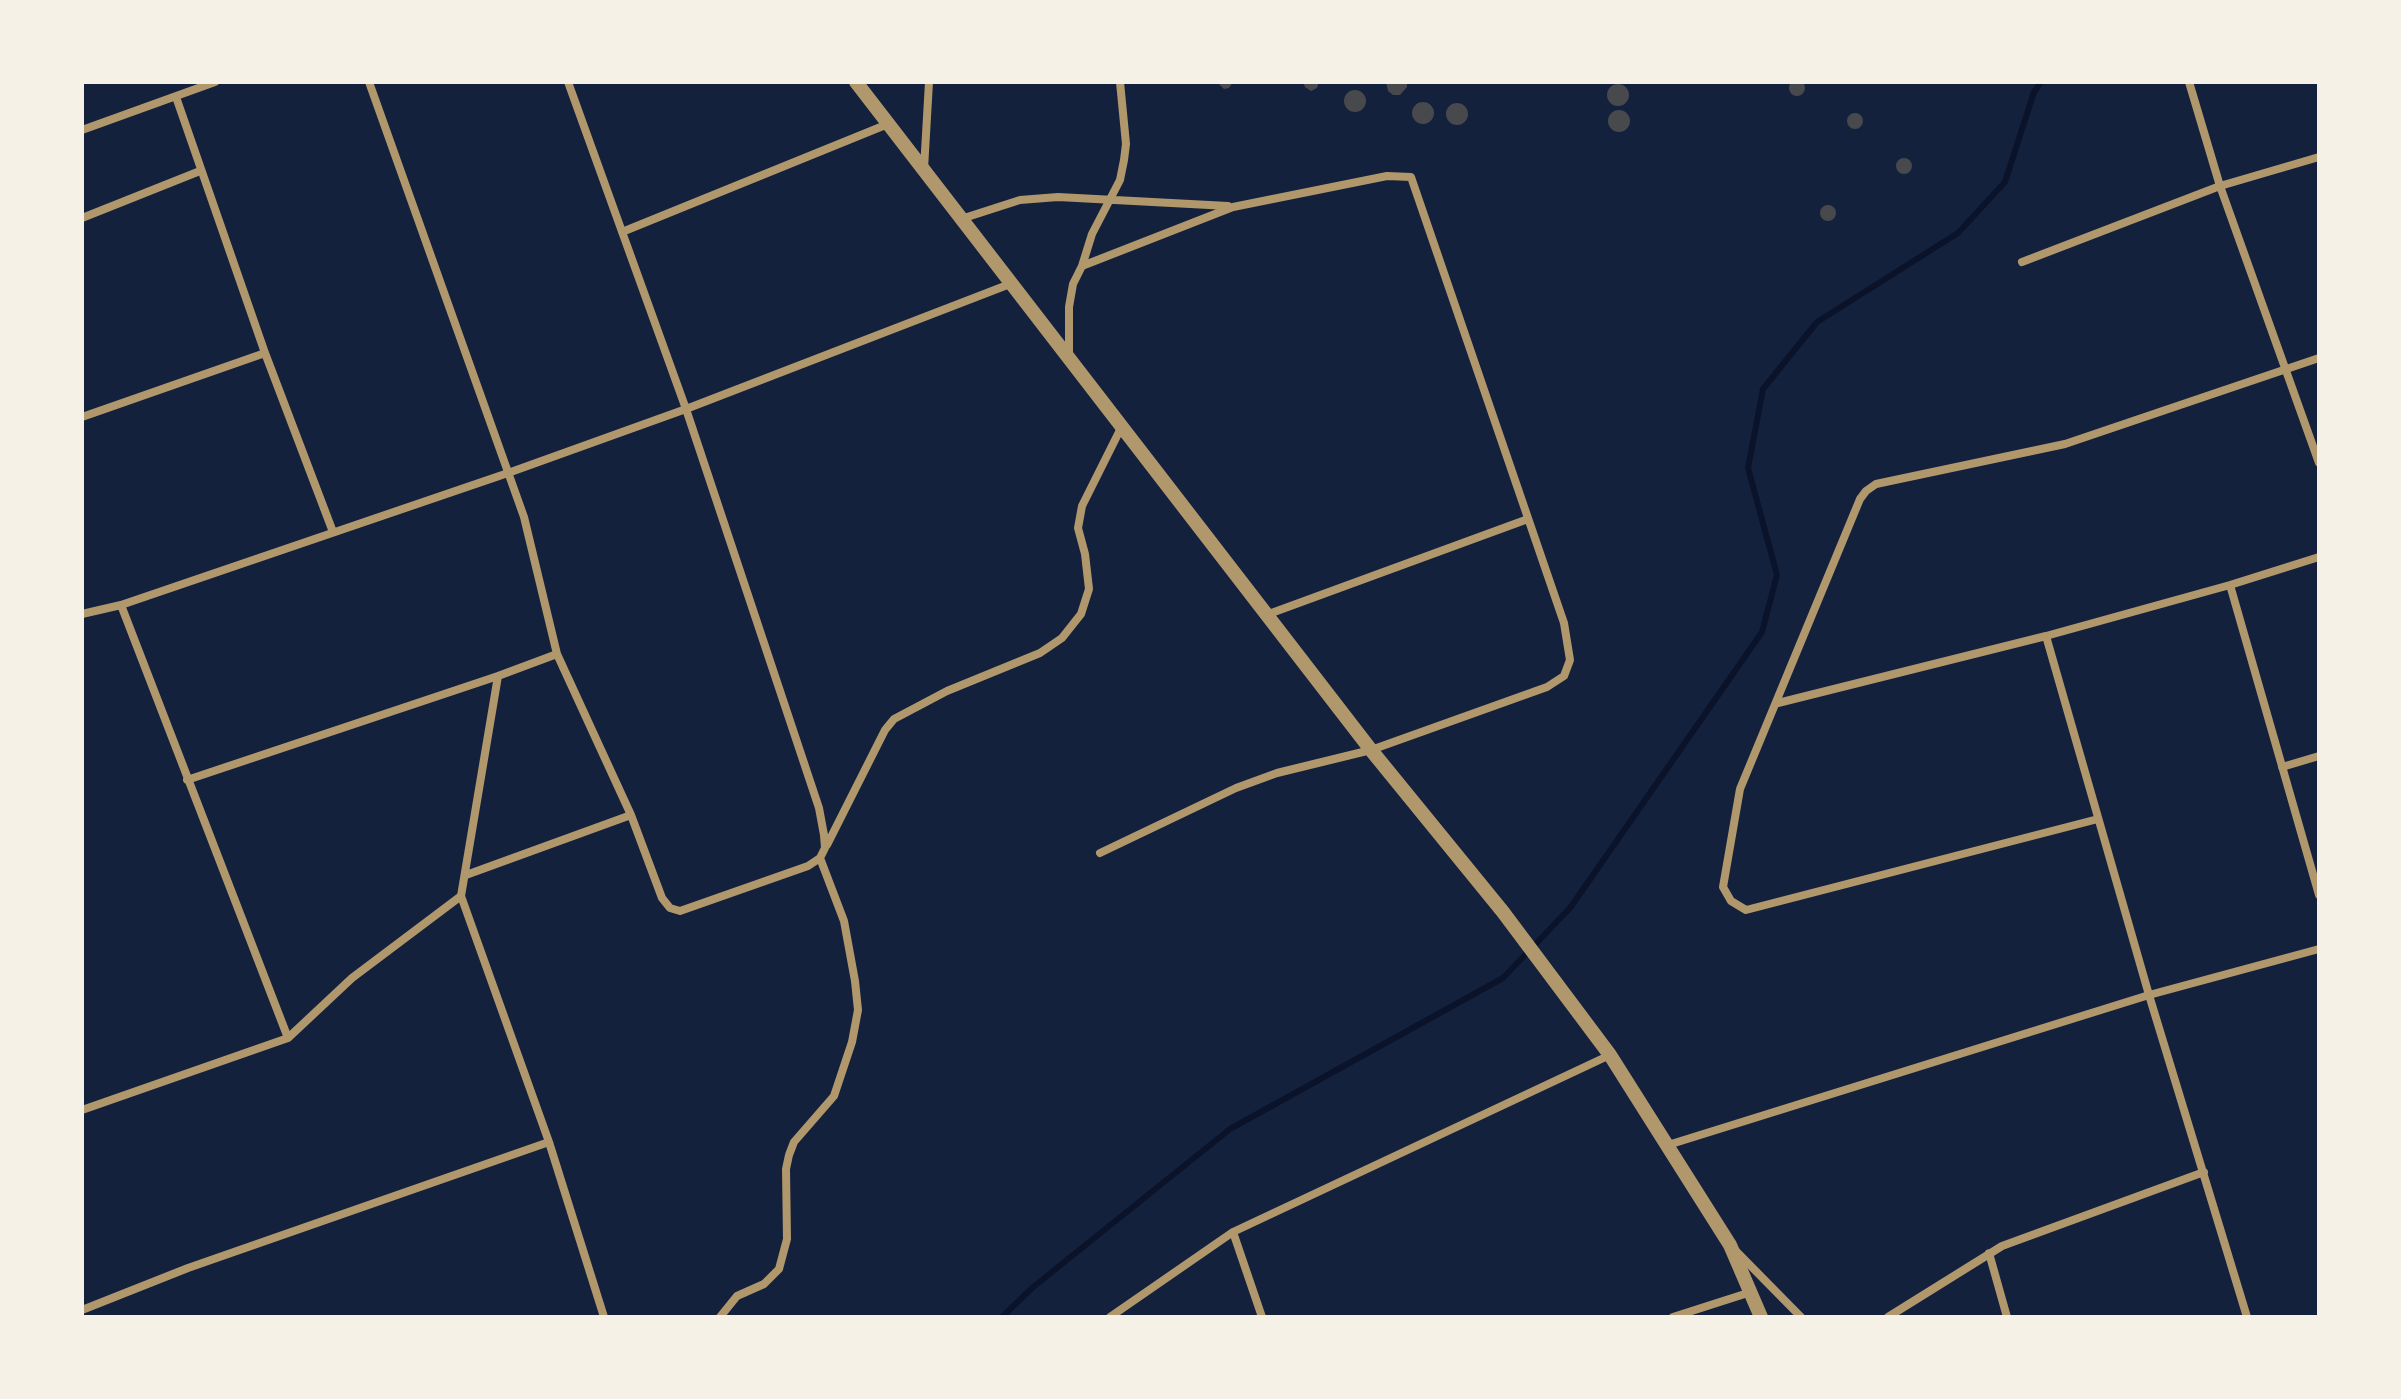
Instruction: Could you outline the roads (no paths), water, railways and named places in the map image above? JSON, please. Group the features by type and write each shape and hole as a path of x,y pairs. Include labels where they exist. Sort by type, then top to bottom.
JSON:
{"street":[{"path":"82,130 215,82"},
{"path":"369,82 524,517 557,654 631,815 662,898 670,908 680,911 808,866 820,858 885,730 894,719 947,691 1040,653 1062,638 1081,614 1089,589 1078,528 1082,506 1121,428"},
{"path":"568,82 686,409 819,808 825,848"},
{"path":"856,82 1371,750 1503,912 1610,1055 1730,1245 1761,1317"},
{"path":"924,172 929,82"},
{"path":"1069,360 1069,307 1073,284 1092,234 1120,180 1126,144 1120,82"},
{"path":"2189,82 2220,186 2319,463"},
{"path":"176,97 265,353 333,532"},
{"path":"622,232 888,124"},
{"path":"2022,262 2220,186 2319,157"},
{"path":"82,218 200,171"},
{"path":"1082,266 1233,207 1387,176 1411,177 1564,623 1570,660 1564,676 1547,687 1371,750 1277,773 1236,788 1100,853"},
{"path":"960,219 1020,200 1058,197 1233,207"},
{"path":"82,614 121,605 508,473 686,409 1010,284"},
{"path":"82,417 265,353"},
{"path":"2098,819 1746,910 1731,901 1723,887 1740,789 1860,499 1876,484 2065,444 2319,358"},
{"path":"1266,615 1528,519"},
{"path":"1778,703 2046,636 2319,557"},
{"path":"2230,585 2319,895"},
{"path":"121,605 288,1038"},
{"path":"2046,636 2149,995 2247,1317"},
{"path":"187,780 557,654"},
{"path":"498,676 461,896 549,1142 604,1317"},
{"path":"2282,767 2319,756"},
{"path":"466,875 631,815"},
{"path":"720,1317 737,1296 764,1284 779,1269 787,1239 786,1169 789,1155 794,1142 834,1096 852,1042 858,1010 855,981 844,921 820,858"},
{"path":"82,1110 288,1038 352,978 461,896"},
{"path":"1668,1145 2149,995 2319,949"},
{"path":"1110,1317 1233,1232 1610,1055"},
{"path":"82,1310 188,1268 549,1142"},
{"path":"1888,1317 1989,1253 2022,1238 2204,1172"},
{"path":"1233,1232 1262,1317"},
{"path":"1730,1245 1801,1317"},
{"path":"1989,1253 2007,1317"},
{"path":"1673,1317 1751,1292"}],"waterway":[{"path":"1002,1317 1032,1288 1230,1129 1503,978 1570,908 1762,632 1777,575 1748,468 1763,389 1817,322 1958,233 2005,182 2034,92 2041,82"}]}
